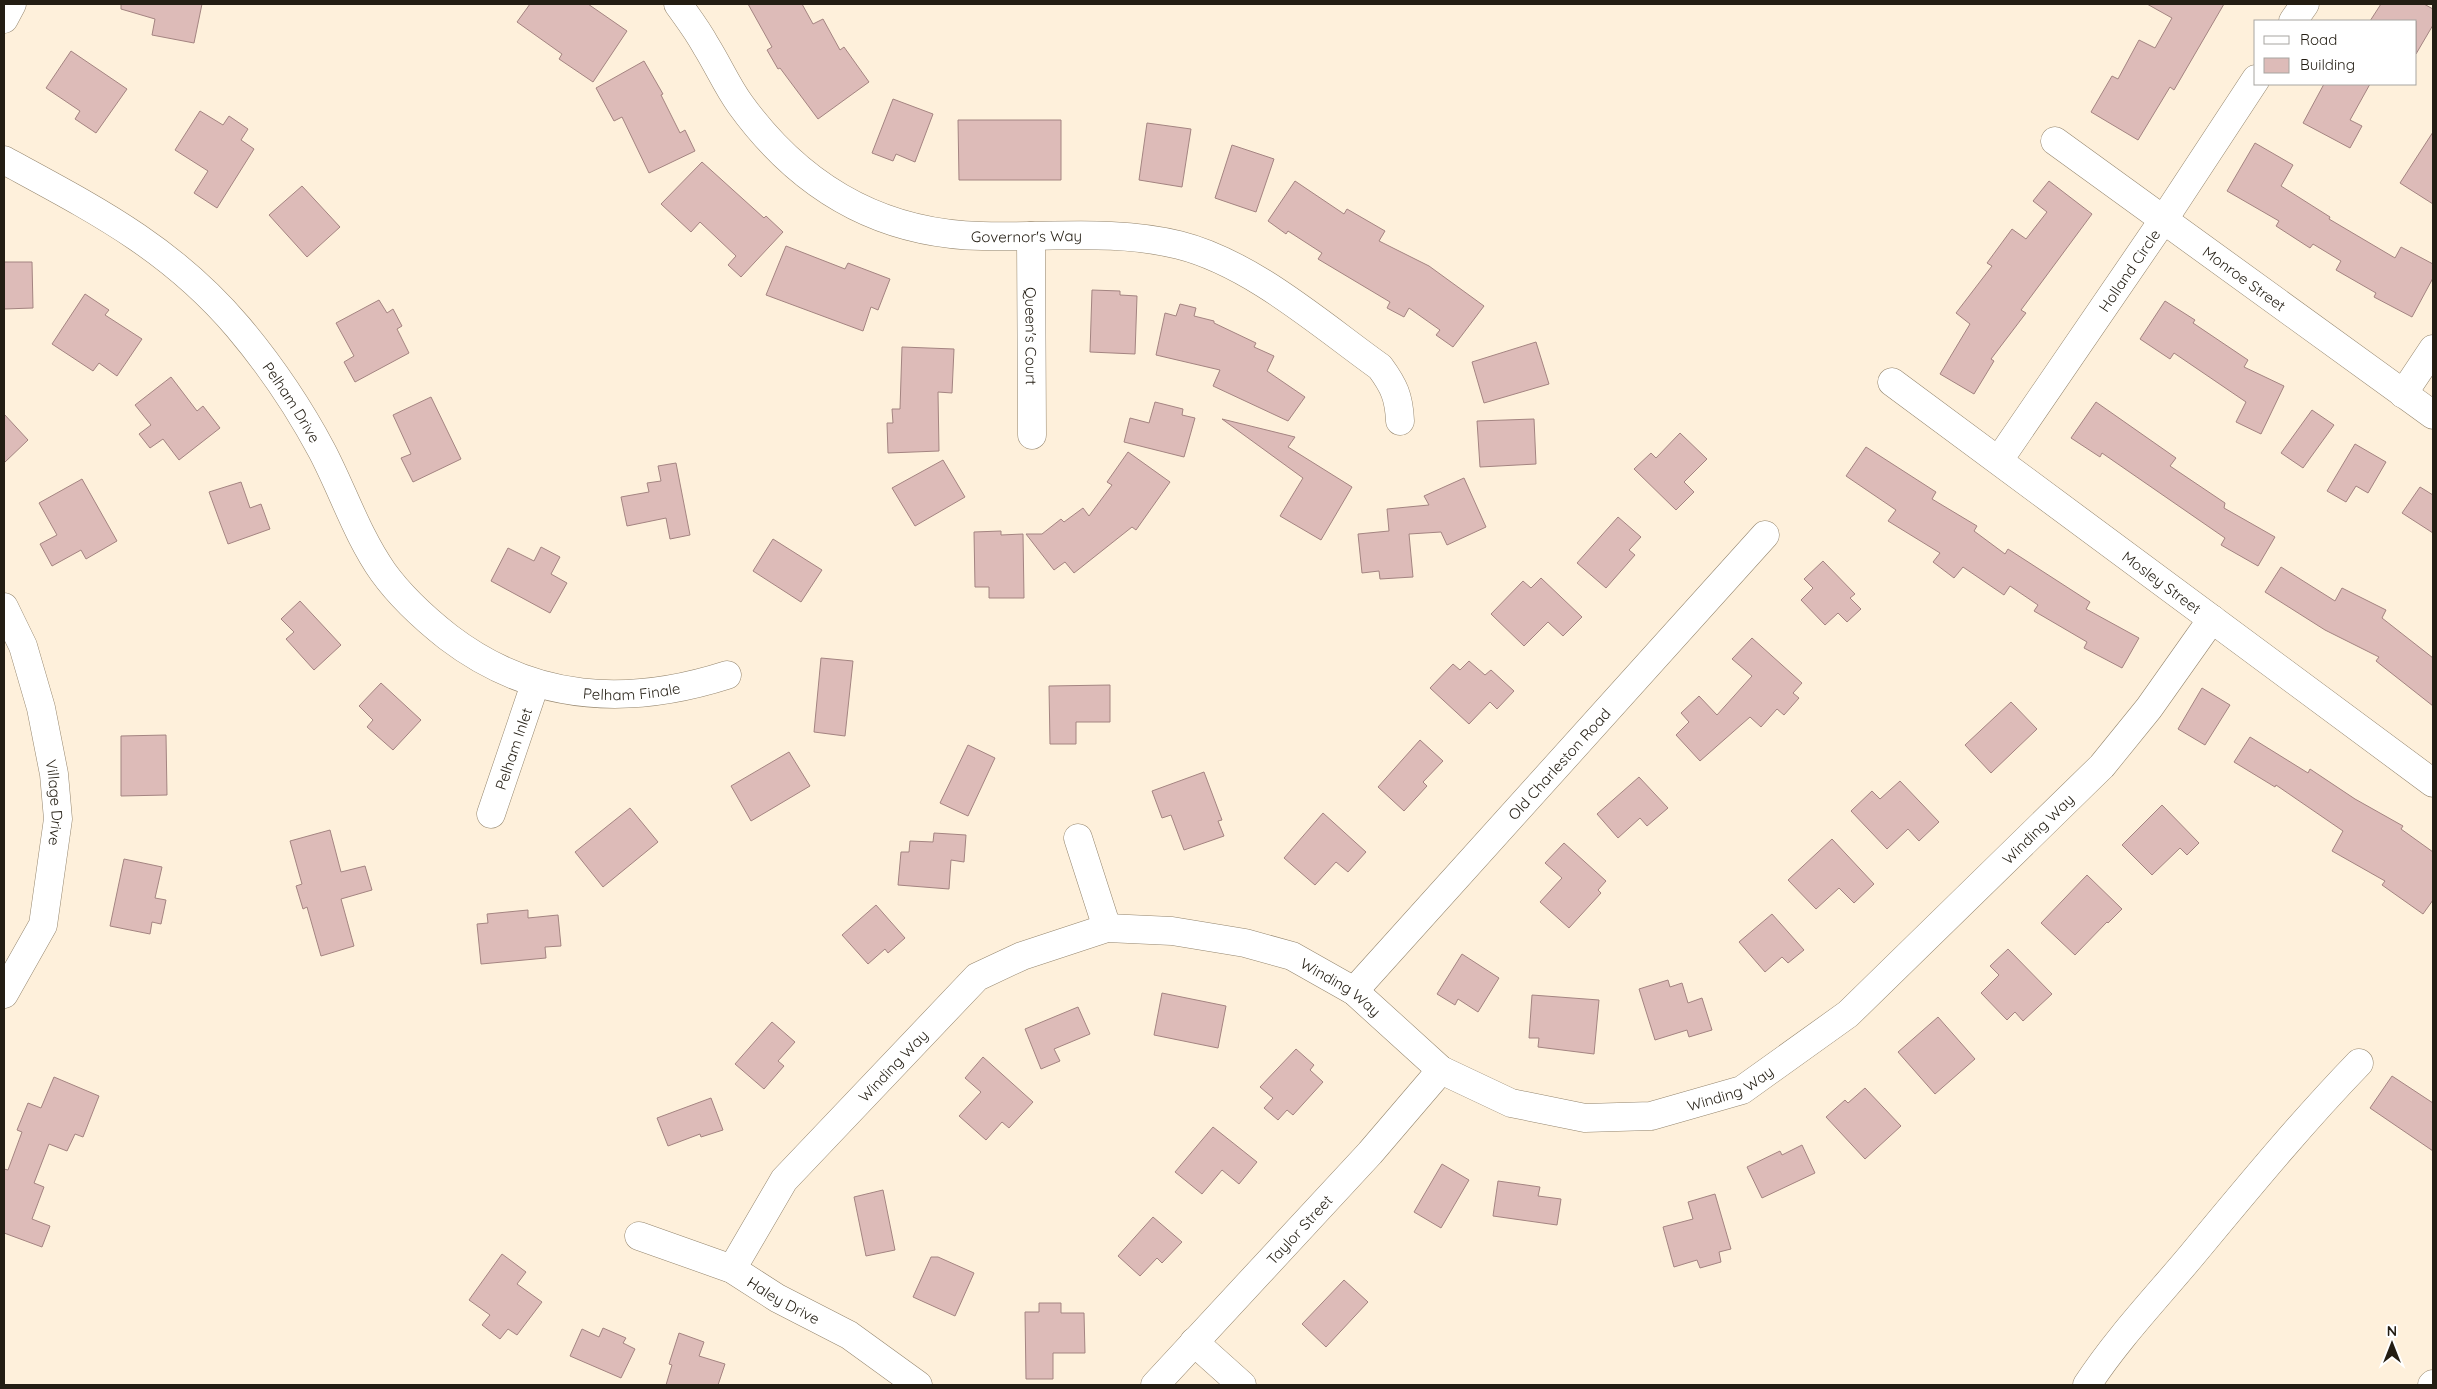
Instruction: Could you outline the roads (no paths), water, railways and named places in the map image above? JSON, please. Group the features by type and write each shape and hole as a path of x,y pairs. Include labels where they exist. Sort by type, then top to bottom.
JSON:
{"street":[{"path":"4,19 12,4"},
{"name":"Governor's Way","path":"678,4 705,43 739,102 763,134 791,163 823,189 865,212 910,227 941,233 981,236 1093,235 1142,238 1180,245 1209,255 1243,271 1380,367 1393,384 1399,404 1400,421"},
{"path":"2295,20 2305,4"},
{"name":"Holland Circle","path":"1999,460 2164,219 2254,82"},
{"name":"Monroe Street","path":"2055,141 2433,415"},
{"name":"Pelham Drive","path":"4,160 112,219 157,250 200,285 239,328 294,403 322,452 363,539 397,590 430,622 470,654 502,672 535,684"},
{"name":"Queen's Court","path":"1031,236 1032,435"},
{"path":"2403,394 2433,350"},
{"name":"Mosley Street","path":"1892,382 2433,783"},
{"name":"Old Charleston Road","path":"1354,991 1765,535"},
{"name":"Village Drive","path":"4,607 23,646 41,708 54,774 58,819 43,925 4,994"},
{"name":"Winding Way","path":"732,1269 784,1180 977,977 1022,956 1107,928 1172,931 1245,943 1292,956 1354,991 1441,1070 1511,1103 1585,1118 1651,1116 1742,1090 1848,1014 2102,766 2149,708 2212,619"},
{"name":"Pelham Finale","path":"535,684 572,692 601,694 631,693 661,691 698,684 727,675"},
{"name":"Pelham Inlet","path":"491,814 535,684"},
{"path":"1078,838 1107,928"},
{"path":"2087,1385 2122,1339 2226,1214 2325,1099 2359,1063"},
{"name":"Taylor Street","path":"1154,1385 1370,1153 1441,1070"},
{"name":"Haley Drive","path":"639,1236 732,1269 777,1298 850,1335 918,1385"},
{"path":"1194,1342 1242,1385"}]}
